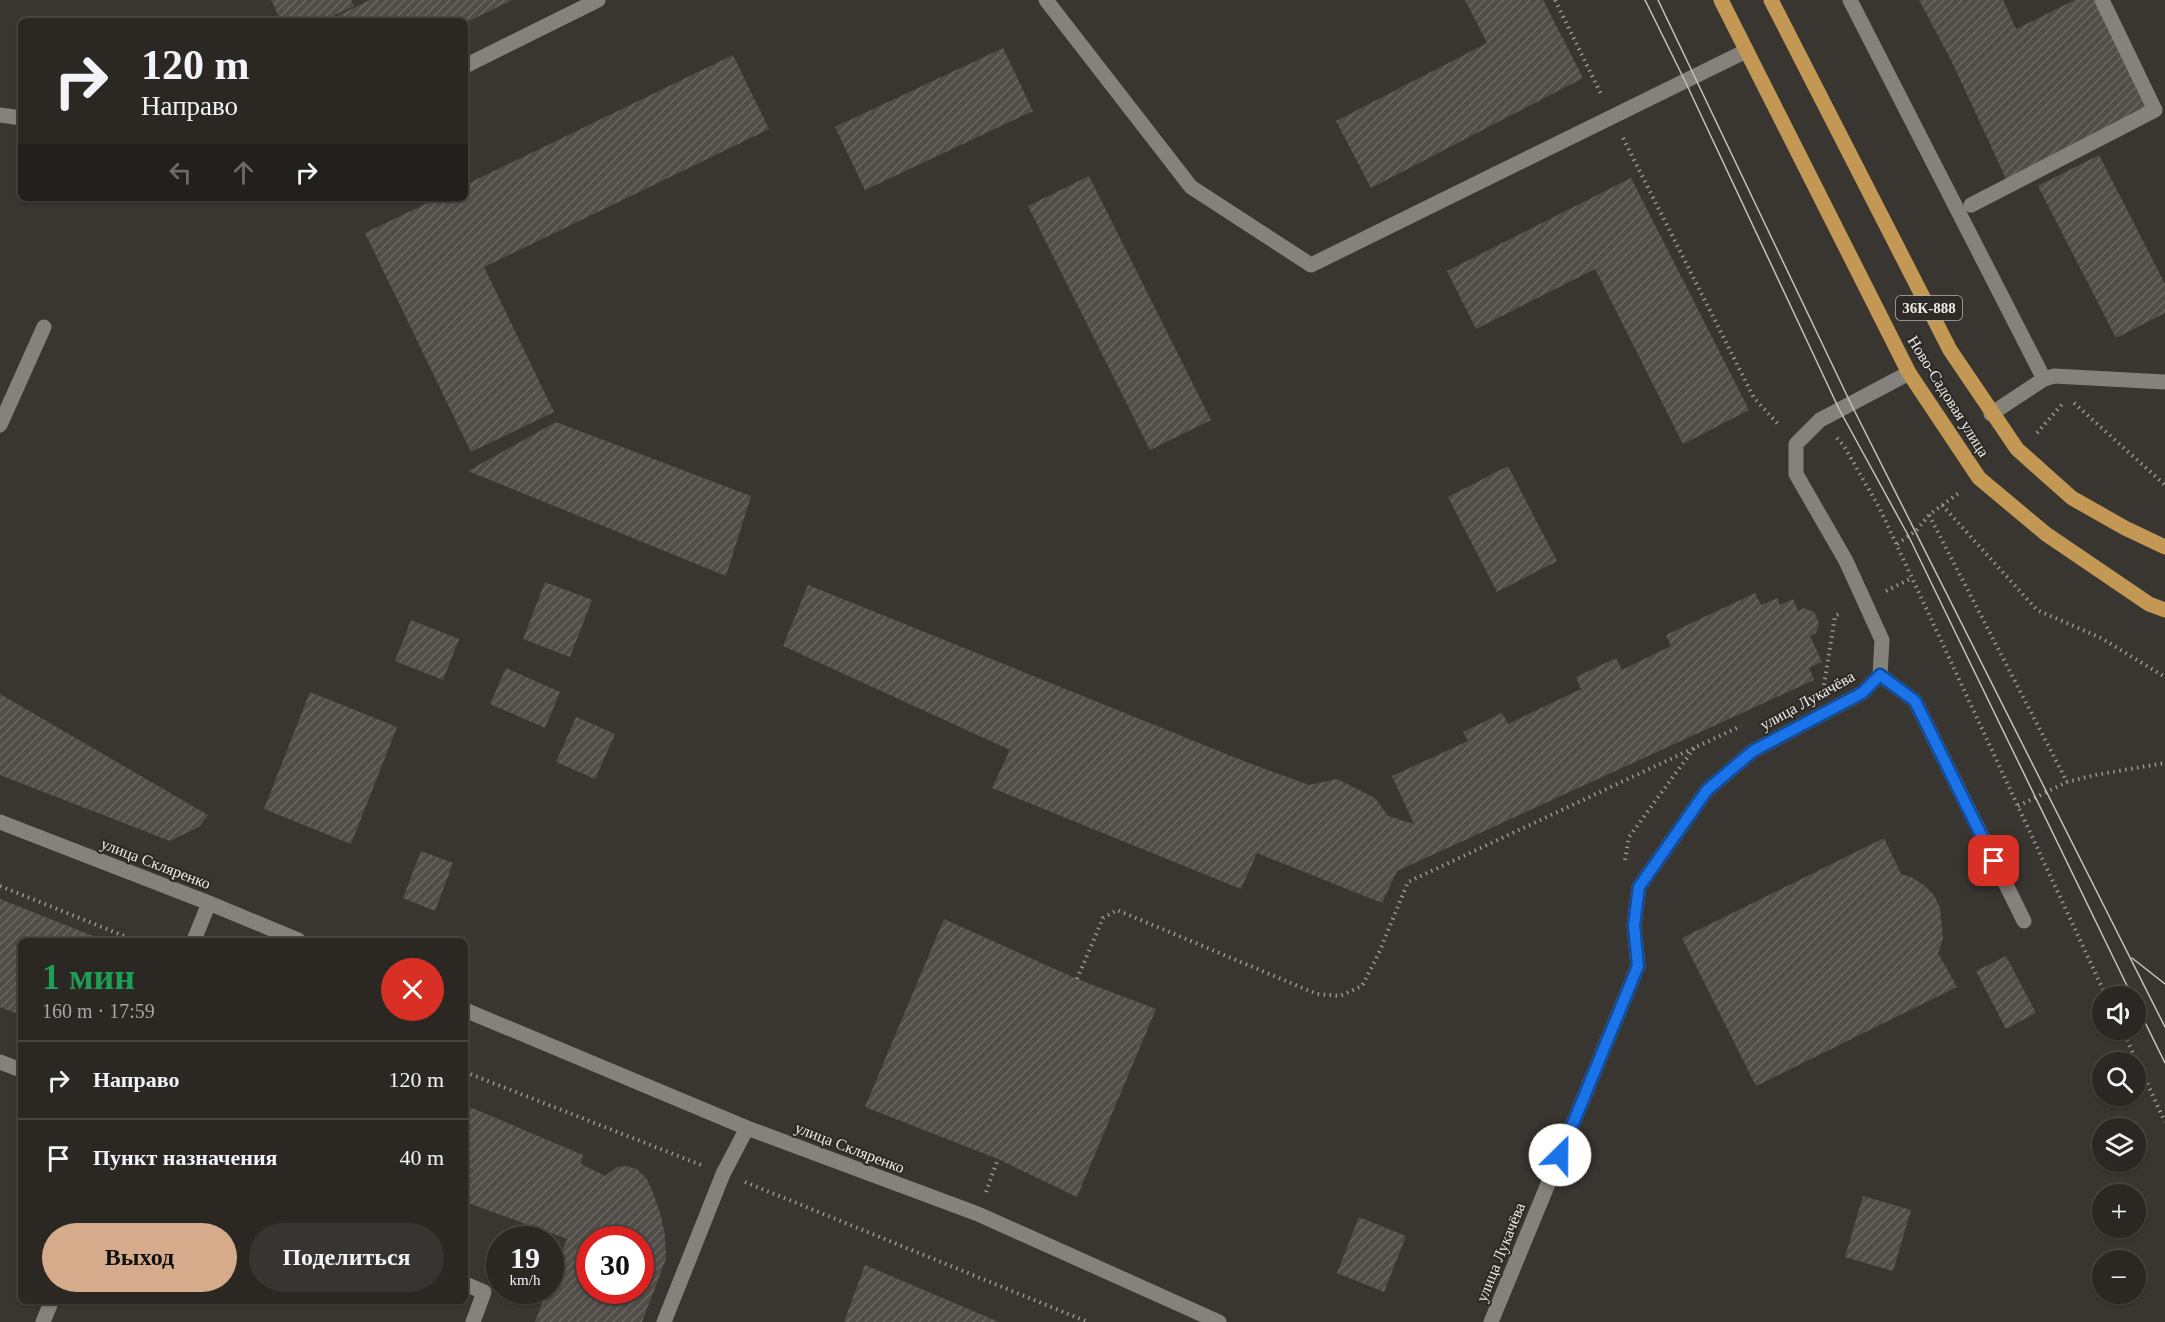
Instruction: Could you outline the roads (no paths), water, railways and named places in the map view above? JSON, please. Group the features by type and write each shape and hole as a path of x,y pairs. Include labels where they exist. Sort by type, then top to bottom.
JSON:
{"main road":[{"name":"Ново-Садовая улица","path":"1721,0 1909,373 1979,478 2046,534 2149,604 2165,610"},
{"name":"Ново-Садовая улица","path":"1771,0 1950,350 1991,414 2017,449 2072,498 2124,528 2165,547"}],"street":[{"path":"468,65 598,0"},
{"path":"1046,0 1191,187 1311,265 1746,51"},
{"path":"1850,0 2044,379"},
{"path":"1971,205 2155,110 2102,0"},
{"path":"0,115 18,118"},
{"path":"0,425 44,327"},
{"name":"улица Лукачёва","path":"1491,1322 1638,966 1634,925 1639,887 1707,790 1753,751 1862,693 1880,675 1882,640 1846,561 1796,474 1796,444 1820,420 1909,373"},
{"path":"1991,414 2044,379 2054,376 2165,382"},
{"path":"1880,675 1915,701 2024,921"},
{"name":"улица Скляренко","path":"0,822 293,938"},
{"path":"195,938 209,903"},
{"name":"улица Скляренко","path":"468,1011 747,1128 978,1214 1220,1322"},
{"path":"0,1062 18,1069"},
{"path":"664,1322 723,1173 747,1128"},
{"path":"468,1285 484,1292 473,1322"},
{"path":"43,1322 50,1304"}],"tram line":[{"path":"1645,0 1839,409 1908,535 2127,986"},
{"path":"1658,0 1851,404 2165,1027"},
{"path":"2132,958 2165,984"},
{"path":"2146,1024 2165,1063"}]}
